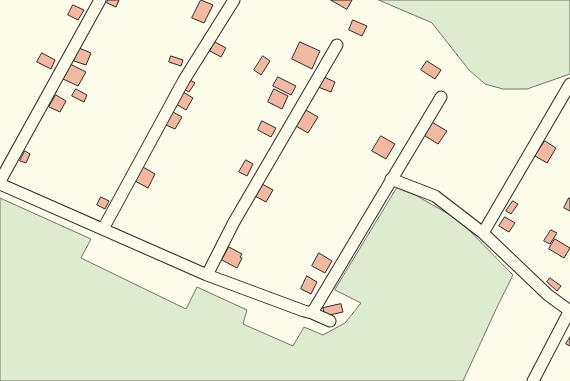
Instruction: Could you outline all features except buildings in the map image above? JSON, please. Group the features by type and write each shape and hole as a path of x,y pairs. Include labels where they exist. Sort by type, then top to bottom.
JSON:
{"street":[{"path":"0,181 100,0"},
{"path":"104,229 184,80 234,0"},
{"path":"207,274 234,222 337,45"},
{"path":"483,233 570,84"},
{"path":"312,313 441,97"},
{"path":"391,179 435,196 483,233 548,295 570,310 533,381"},
{"path":"0,184 207,274 330,321"}],"green space":[{"path":"379,0 570,0 570,74 527,89 503,89 485,84 469,70 432,23"},
{"path":"397,188 417,196 459,220 513,275 463,381 0,381 0,198 91,239 81,258 186,309 197,287 247,310 243,324 293,346 304,327 323,335 345,323 361,303 335,290"}]}
